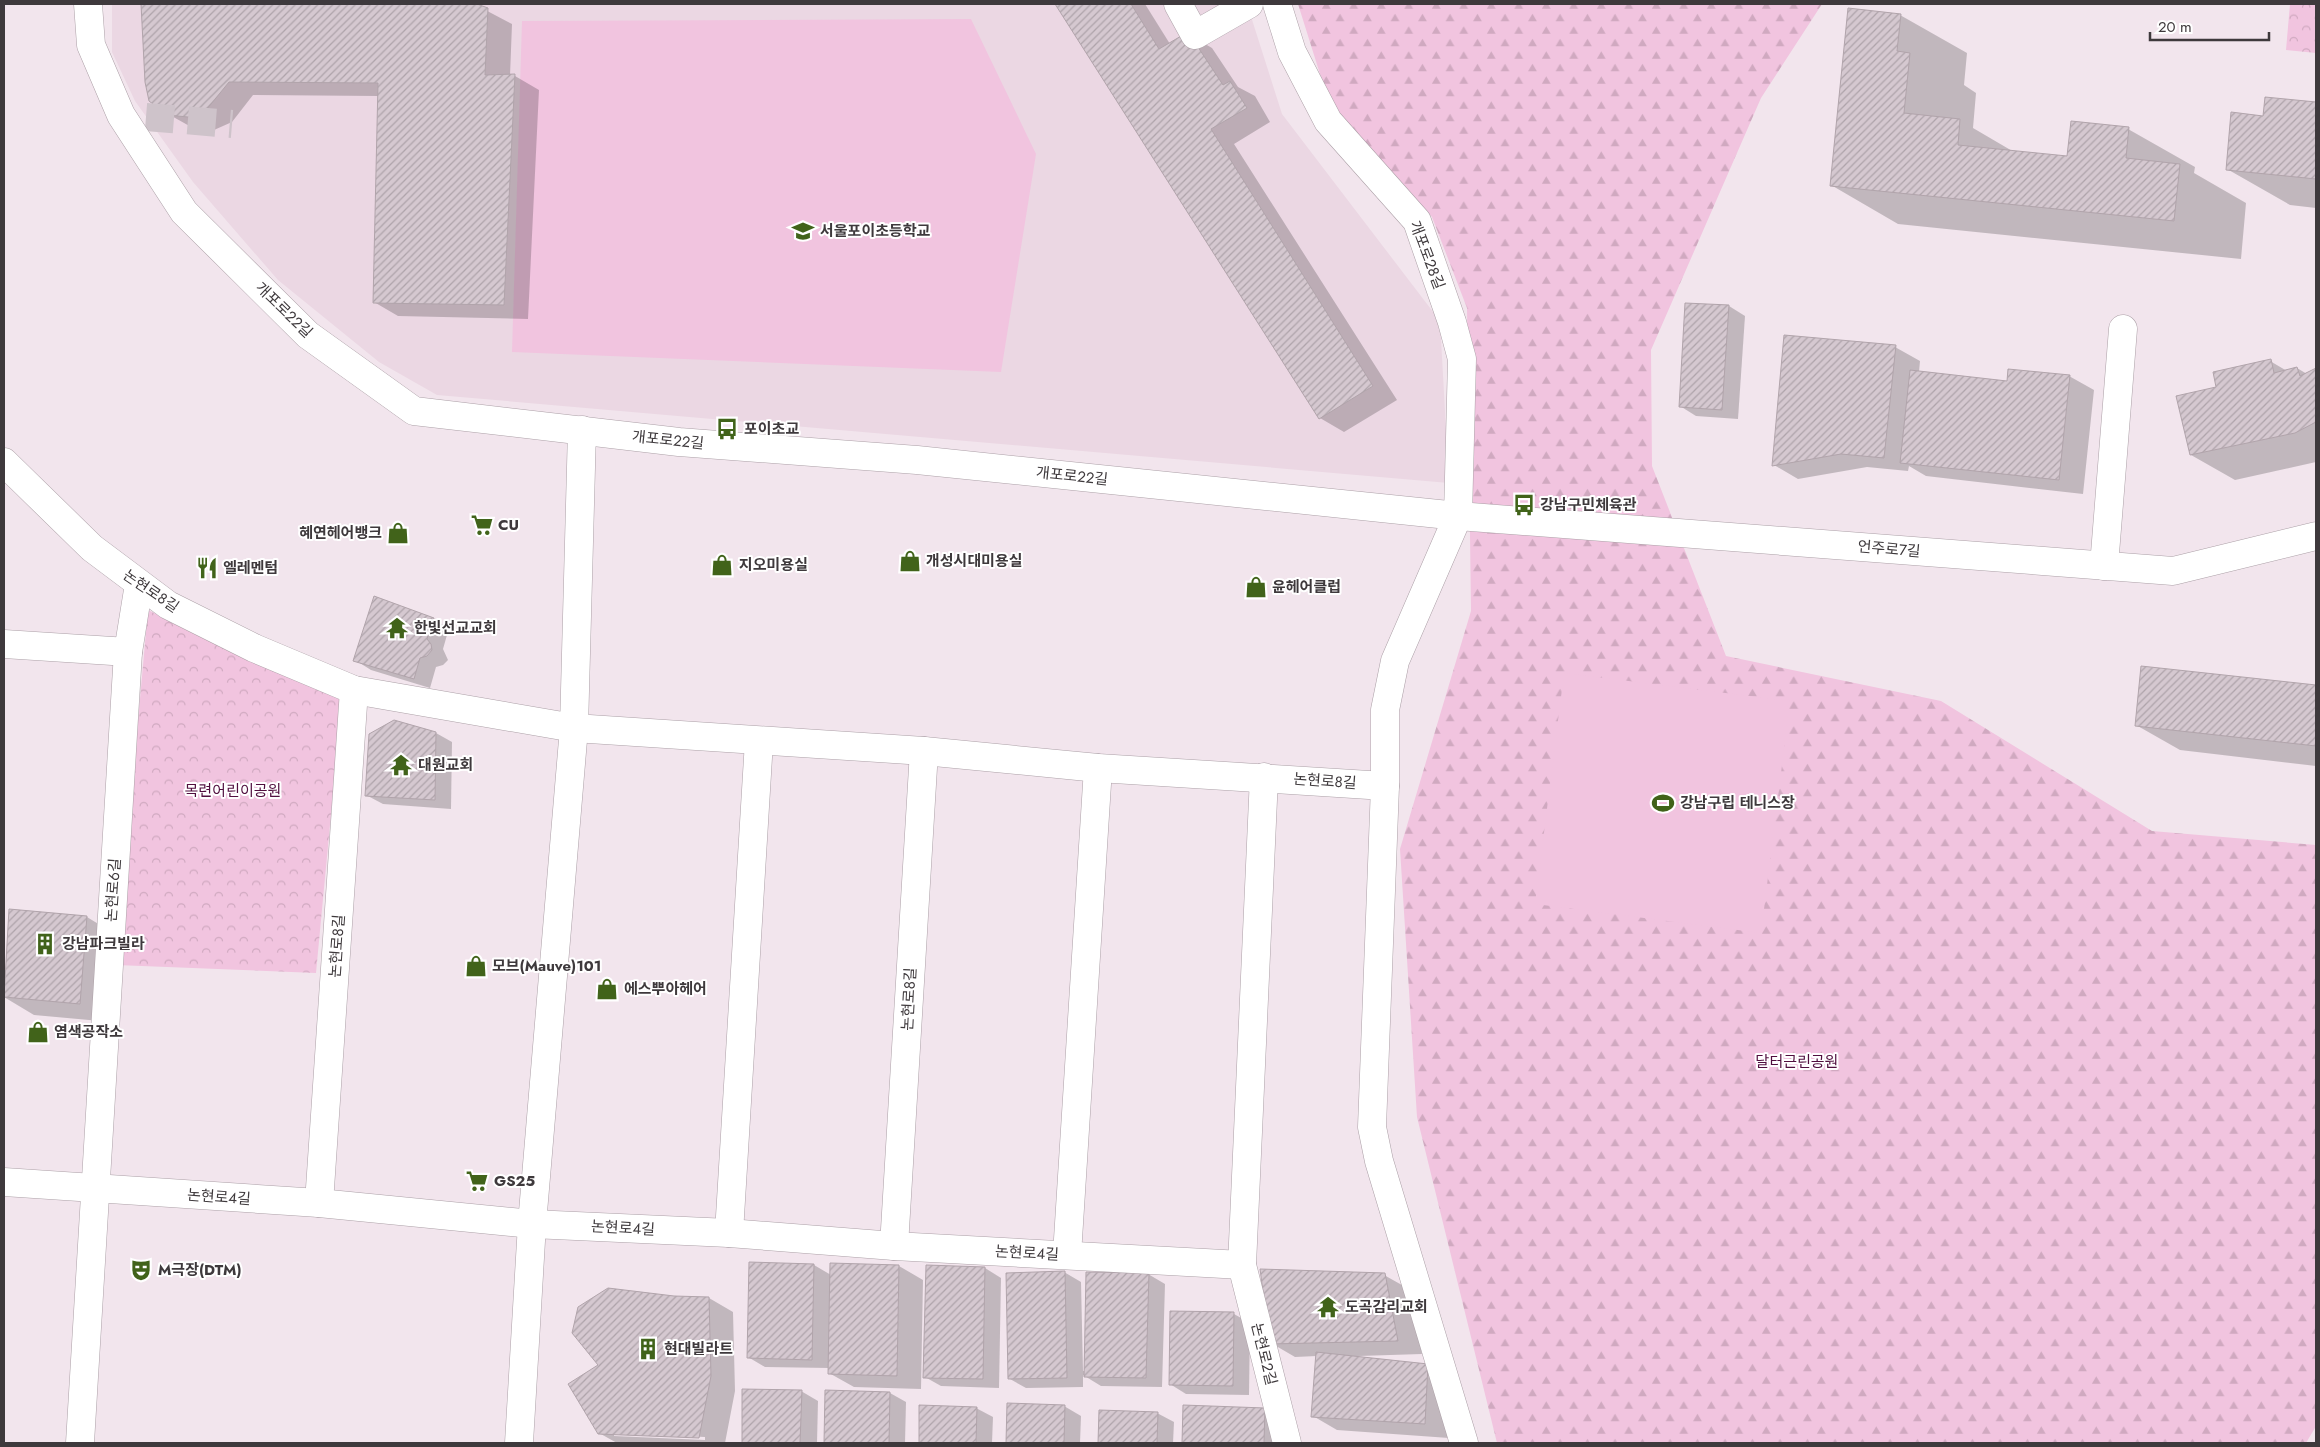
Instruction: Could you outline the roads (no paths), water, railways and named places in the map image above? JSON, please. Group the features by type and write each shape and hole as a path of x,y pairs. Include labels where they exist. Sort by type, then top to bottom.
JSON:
{"street":[{"name":"개포로22길","path":"88,4 91,45 134,116 184,212 308,335 414,410 679,442 917,460 1458,516"},
{"path":"1178,4 1195,35 1249,4"},
{"name":"개포로28길","path":"1277,4 1292,52 1328,122 1417,221 1452,322 1462,359 1458,516"},
{"path":"2104,566 2123,329"},
{"path":"519,1443 532,1224 574,728 582,430"},
{"name":"논현로8길","path":"4,462 92,548 168,604 254,648 354,690 574,728 924,751 1098,768 1385,786"},
{"path":"1458,516 1395,662 1385,710 1385,786 1372,1127 1381,1170 1464,1443"},
{"name":"언주로7길","path":"1458,516 2173,571 2316,536"},
{"name":"논현로6길","path":"80,1443 128,652 139,584"},
{"path":"4,644 128,652"},
{"name":"논현로8길","path":"319,1203 354,690"},
{"path":"729,1233 759,741"},
{"name":"논현로8길","path":"894,1246 924,751"},
{"path":"1067,1255 1098,768"},
{"path":"1242,1265 1264,777"},
{"name":"논현로4길","path":"4,1182 319,1203 532,1224 729,1233 894,1246 1242,1265"},
{"name":"논현로2길","path":"1242,1265 1286,1443"}],"tunnel":[{"path":"146,117 232,124"}],"place":[{"name":"서울포이초등학교","path":"803,231"},
{"name":"포이초교","path":"727,429"},
{"name":"강남구민체육관","path":"1524,505"},
{"name":"CU","path":"482,525"},
{"name":"혜연헤어뱅크","path":"398,533"},
{"name":"개성시대미용실","path":"910,561"},
{"name":"지오미용실","path":"722,565"},
{"name":"엘레멘텀","path":"207,568"},
{"name":"윤헤어클럽","path":"1256,587"},
{"name":"한빛선교교회","path":"397,628"},
{"name":"대원교회","path":"401,765"},
{"name":"강남구립 테니스장","path":"1663,803"},
{"name":"강남파크빌라","path":"45,944"},
{"name":"모브(Mauve)101","path":"476,966"},
{"name":"에스뿌아헤어","path":"607,989"},
{"name":"염색공작소","path":"38,1032"},
{"name":"GS25","path":"477,1181"},
{"name":"M극장(DTM)","path":"141,1270"},
{"name":"도곡감리교회","path":"1328,1307"},
{"name":"현대빌라트","path":"648,1349"}],"park label":[{"name":"목련어린이공원","path":"233,791"},
{"name":"달터근린공원","path":"1797,1062"}]}
